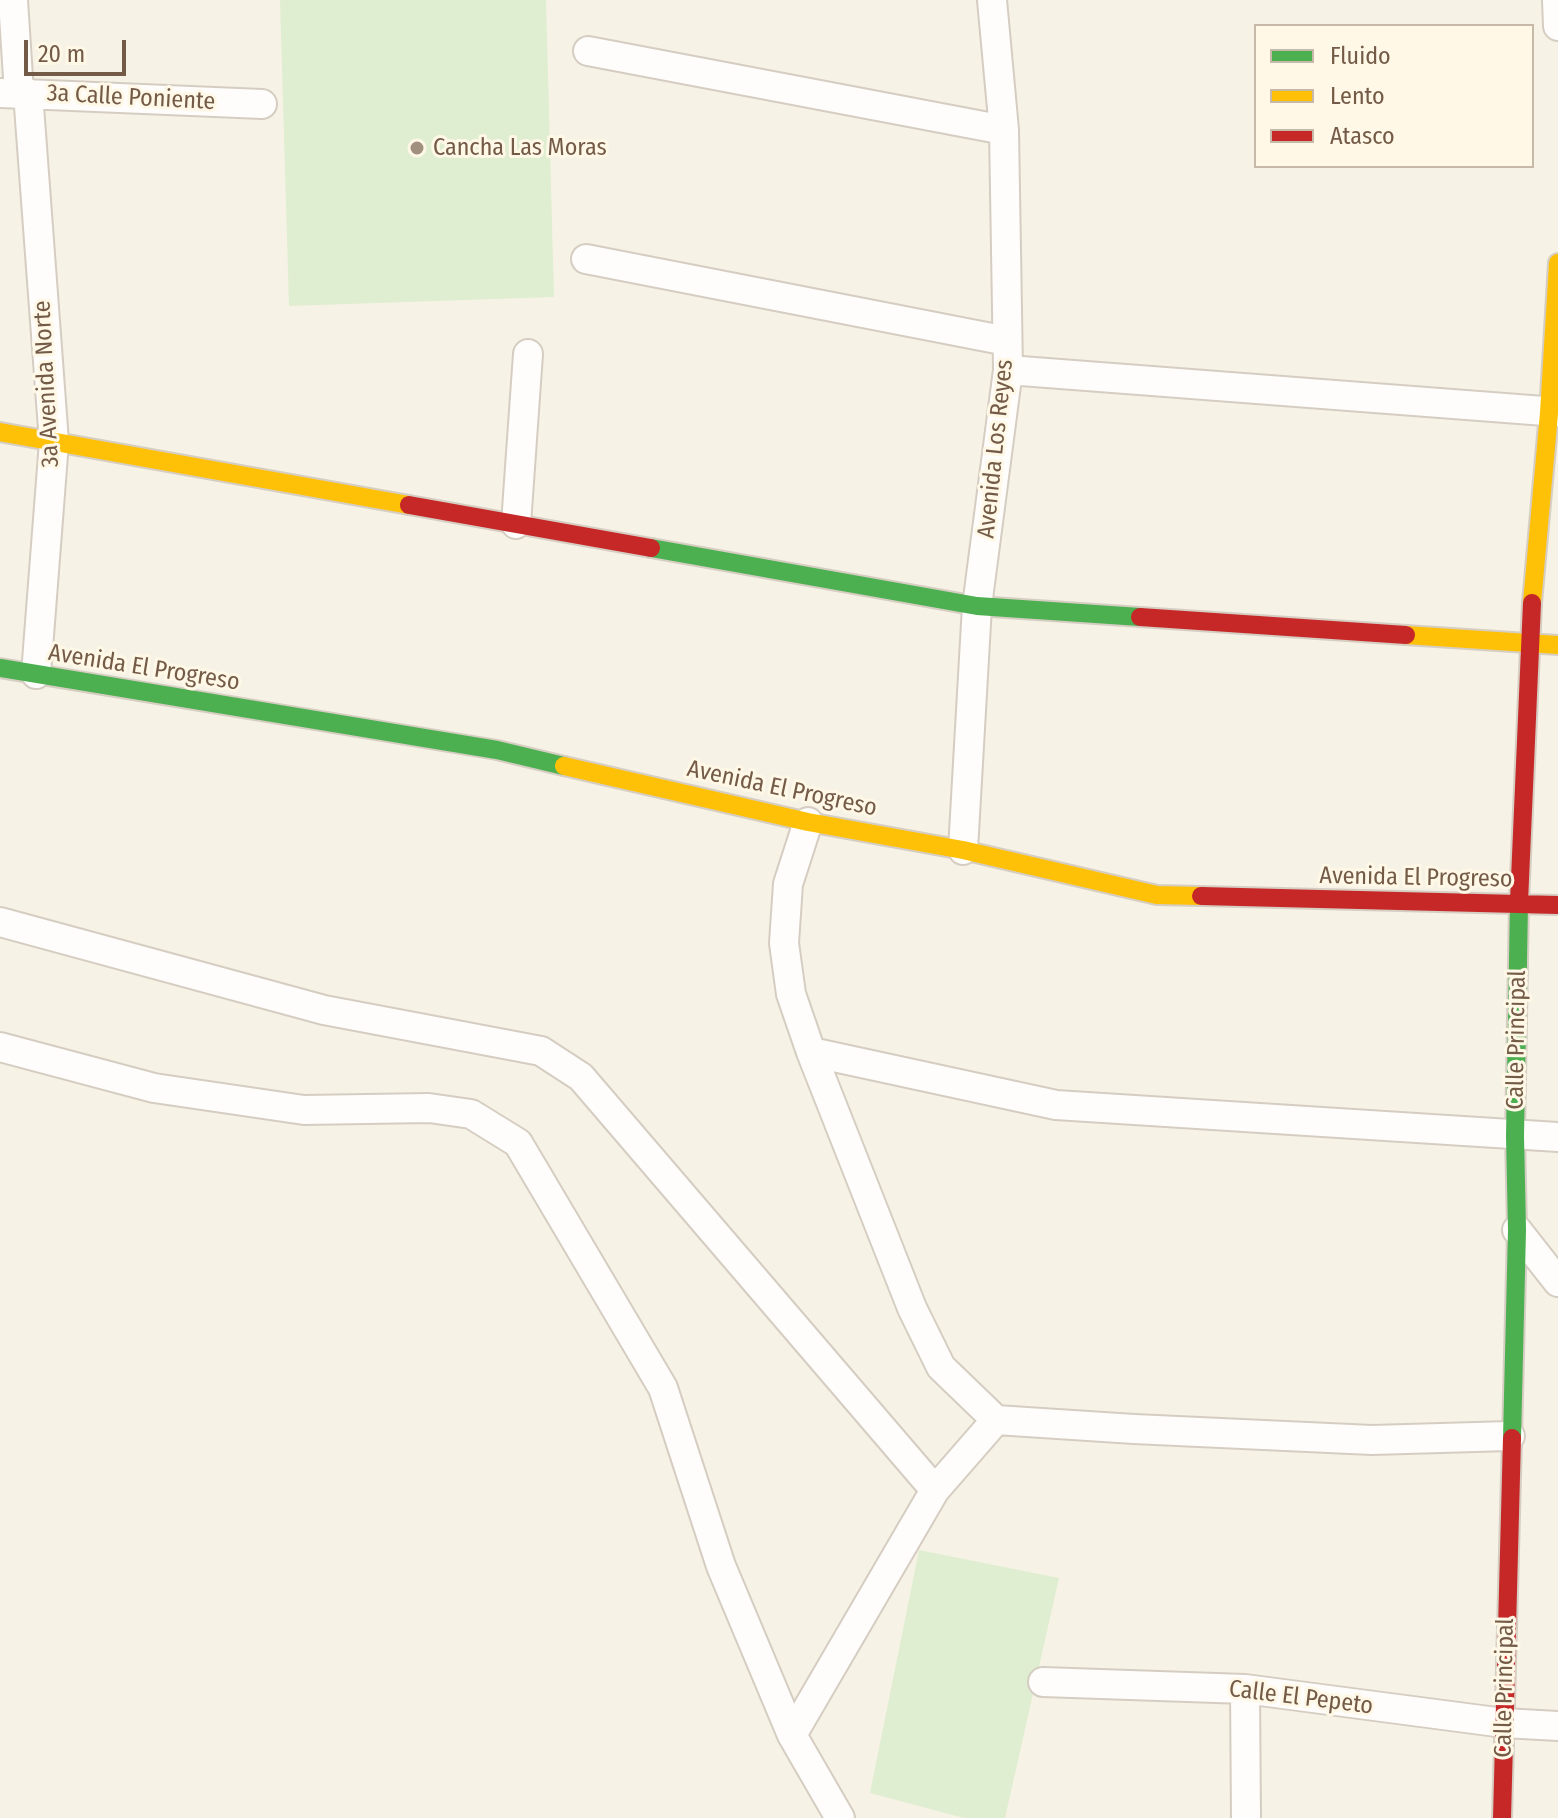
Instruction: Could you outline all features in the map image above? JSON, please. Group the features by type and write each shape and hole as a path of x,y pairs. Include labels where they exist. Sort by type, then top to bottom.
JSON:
{"street":[{"name":"3a Avenida Norte","path":"13,0 16,93 54,442 36,674"},
{"name":"Avenida Los Reyes","path":"963,850 977,606 1008,370 1004,130 992,0"},
{"path":"1557,0 1558,26"},
{"path":"588,51 1004,130"},
{"name":"3a Calle Poniente","path":"16,93 262,104"},
{"path":"586,259 1007,341"},
{"name":"Calle Principal","path":"1502,1818 1517,1230 1515,1136 1519,905 1528,644 1553,412 1558,263"},
{"path":"516,524 528,354"},
{"path":"1008,370 1553,412"},
{"path":"0,432 977,606 1558,645"},
{"name":"Avenida El Progreso","path":"0,668 497,750 808,822 963,850 1157,895 1558,905"},
{"path":"808,822 788,884 784,943 791,994 912,1308 941,1367 996,1420 1372,1440 1510,1436"},
{"path":"0,922 324,1010 541,1051 581,1077 935,1490"},
{"path":"0,1047 154,1088 184,1093 304,1110 429,1108 471,1114 518,1143 663,1388 721,1566 792,1735 840,1818"},
{"path":"811,1052 1056,1105 1558,1137"},
{"path":"1517,1230 1557,1279"},
{"path":"792,1735 935,1490 996,1420"},
{"name":"Calle El Pepeto","path":"1043,1682 1245,1689 1504,1723 1558,1726"},
{"path":"1245,1689 1246,1818"}],"green space":[{"name":"Cancha Las Moras","path":"280,0 546,0 554,297 289,306"},
{"path":"919,1550 1059,1578 1005,1818 964,1818 870,1793"}],"traffic: fast":[{"path":"651,548 977,606 1140,617"},
{"path":"0,668 497,750 564,766"},
{"path":"1512,1438 1519,902"}],"traffic: slow":[{"path":"1532,603 1549,413 1558,263"},
{"path":"0,432 409,505"},
{"path":"1406,635 1558,645"},
{"path":"564,766 808,822 963,850 1157,895 1201,896"}],"traffic: jam":[{"path":"409,505 651,548"},
{"path":"1519,902 1532,603"},
{"path":"1140,617 1406,635"},
{"path":"1201,896 1558,905"},
{"path":"1502,1818 1512,1438"}],"place":[{"name":"Cancha Las Moras","path":"417,148"}]}
